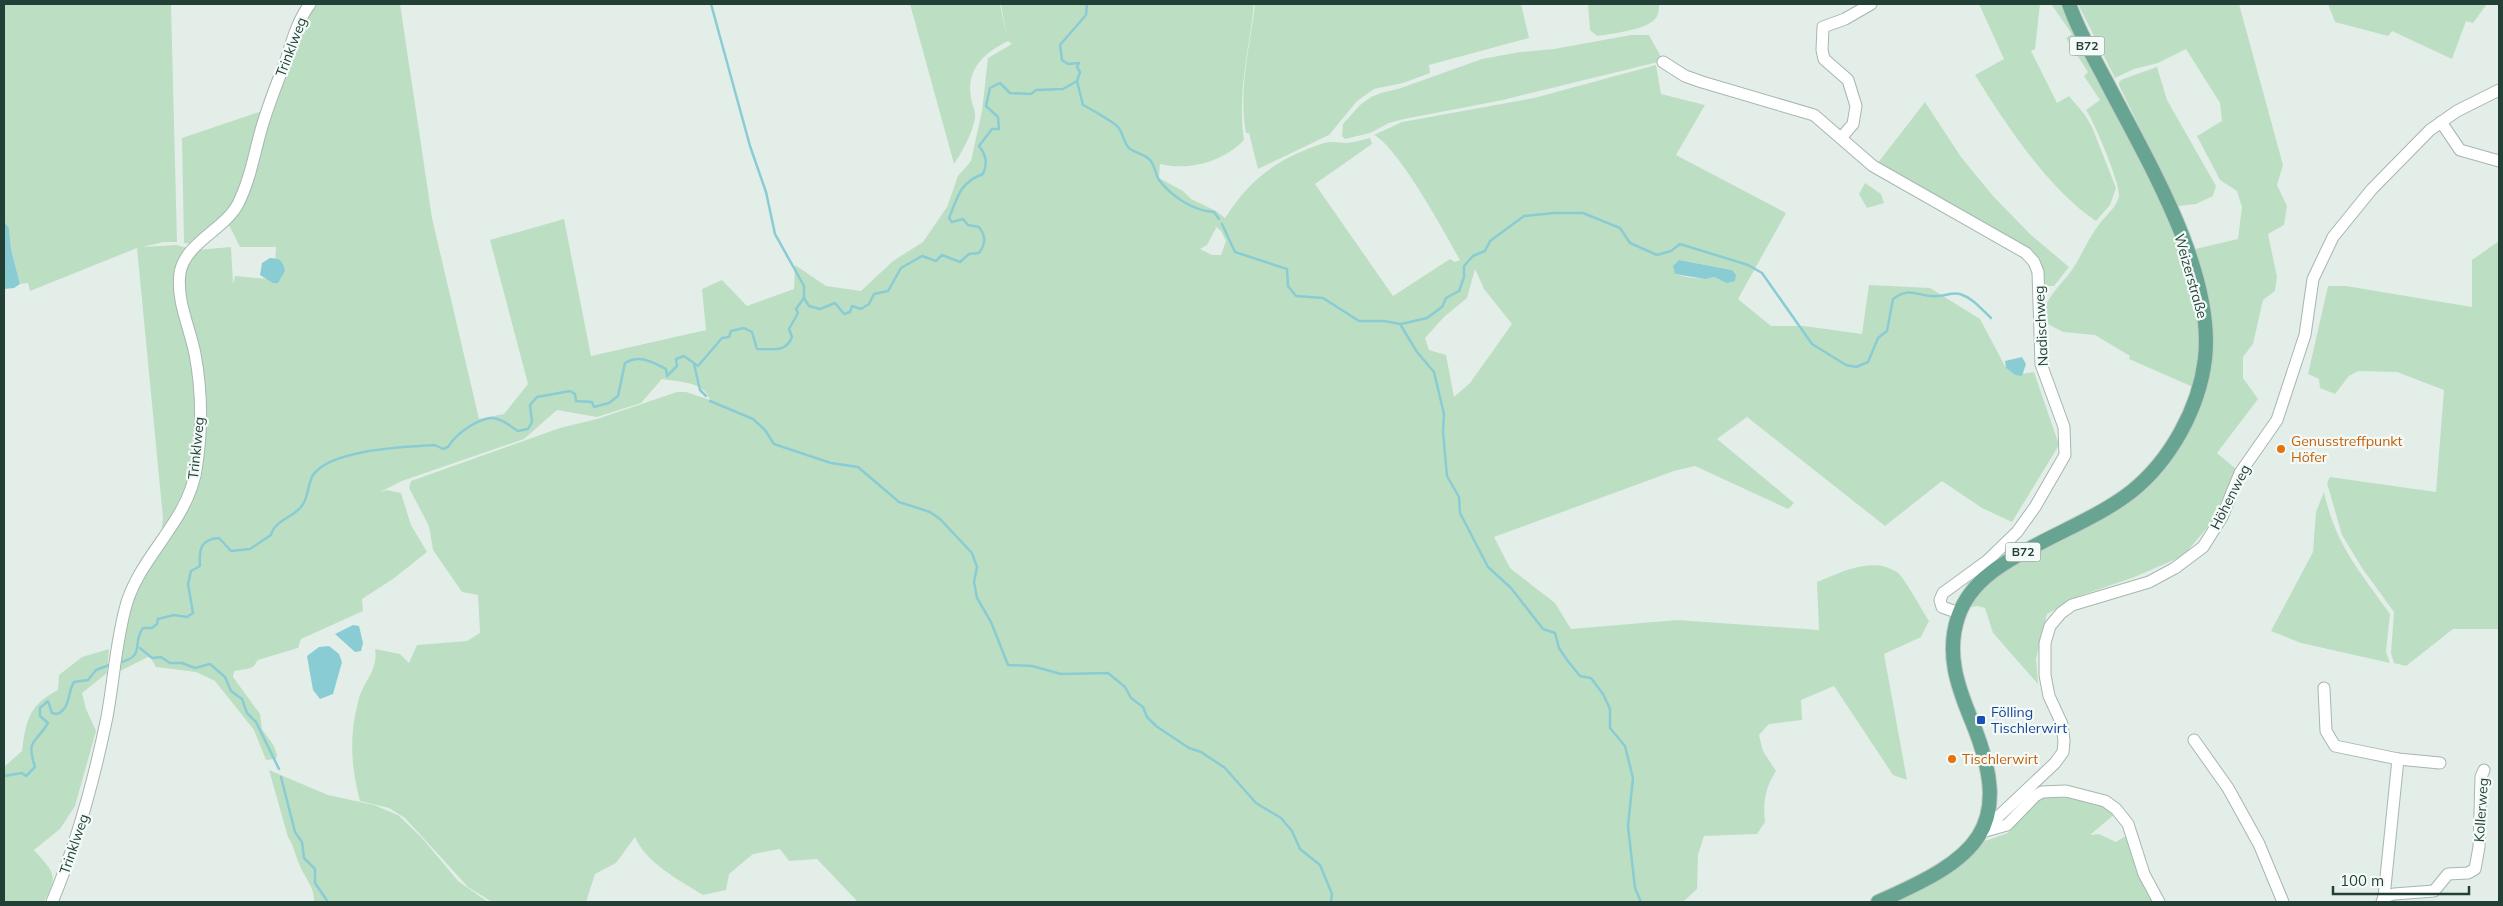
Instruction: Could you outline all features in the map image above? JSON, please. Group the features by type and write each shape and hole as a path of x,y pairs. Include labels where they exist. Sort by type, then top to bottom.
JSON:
{"main road":[{"name":"Weizerstraße","path":"1878,902 1944,869 1965,853 1982,832 1987,815 1990,792 1984,757 1960,694 1954,668 1952,644 1959,613 1970,593 1984,578 2017,555 2109,507 2131,492 2153,471 2182,430 2192,408 2204,370 2206,331 2203,308 2183,241 2154,176 2088,47 2070,4"}],"street":[{"name":"Trinklweg","path":"52,902 89,799 107,717 122,621 132,589 147,562 182,512 190,494 196,470 200,391 194,347 181,297 182,268 188,254 227,219 239,202 250,175 261,128 297,25 310,4"},
{"path":"1842,138 1853,124 1856,106 1848,80 1824,59 1822,50 1823,27 1845,19 1871,4"},
{"name":"Nadischweg","path":"1663,62 1685,76 1702,82 1814,115 1873,166 2026,253 2034,262 2038,272 2041,364 2064,427 2064,454 2035,507 2017,532 1987,561 1943,593 1940,600 1942,608 1959,613"},
{"name":"Höhenweg","path":"1982,832 2049,769 2063,752 2064,732 2049,696 2044,675 2045,643 2050,626 2061,613 2072,605 2148,582 2174,568 2203,547 2222,517 2240,473 2277,420 2305,335 2313,279 2333,237 2372,188 2415,144 2441,122 2499,90"},
{"path":"2441,122 2460,150 2499,161"},
{"path":"2324,688 2326,731 2335,746 2398,758 2440,763"},
{"path":"2194,740 2224,782 2259,844 2283,902"},
{"name":"Kollerweg","path":"2383,899 2398,758"},
{"name":"Kollerweg","path":"2383,899 2394,894 2431,892 2437,889 2448,874 2468,873 2475,869 2479,847 2481,778 2484,770"},
{"path":"1982,832 2007,825 2035,796 2042,792 2066,791 2105,801 2116,809 2128,824 2144,874 2160,901"}],"green space":[{"path":"4,4 171,4 177,242 164,242 142,247 176,245 196,250 231,247 233,284 235,276 268,279 275,267 276,247 240,247 228,223 272,110 299,31 314,4 400,4 432,218 479,419 504,414 528,384 490,240 564,219 591,356 706,330 702,289 722,280 747,306 794,289 795,265 826,286 861,291 893,261 923,242 947,207 958,176 971,161 982,111 988,58 1012,44 1008,41 991,51 974,70 970,88 975,113 974,122 961,154 954,164 910,4 1000,4 1007,38 1001,4 1254,4 1244,72 1242,122 1244,140 1226,154 1205,163 1182,166 1160,164 1159,178 1225,218 1245,191 1256,180 1293,155 1324,143 1347,143 1370,138 1372,144 1315,184 1393,296 1450,259 1455,262 1460,260 1408,173 1384,143 1374,135 1402,122 1534,98 1656,65 1661,94 1705,105 1676,155 1786,213 1738,299 1771,326 1804,326 1862,334 1869,285 1930,288 1980,319 2006,368 2015,375 2034,372 2059,445 2012,522 1982,508 1942,481 1885,526 1747,417 1717,439 1794,503 1788,509 1695,466 1674,471 1494,537 1510,568 1555,603 1571,629 1677,620 1819,630 1817,582 1846,570 1867,565 1887,567 1897,572 1909,587 1929,621 1921,637 1884,654 1907,780 1893,775 1834,686 1801,700 1802,720 1769,724 1759,735 1763,751 1776,771 1769,783 1766,795 1764,808 1765,822 1757,834 1704,836 1698,855 1697,889 1683,902 858,902 817,859 789,861 780,849 753,854 729,874 726,890 703,895 655,863 640,846 635,837 616,863 595,874 586,902 492,902 468,887 405,818 389,808 360,801 357,788 352,752 353,727 360,695 375,663 375,649 400,654 409,663 417,645 467,641 480,633 478,595 462,592 433,550 429,526 409,488 411,481 560,428 597,419 677,392 686,392 710,400 707,394 702,389 690,384 662,379 641,403 597,417 557,410 524,439 402,481 380,492 387,490 401,493 411,525 427,552 393,579 362,599 363,611 301,639 298,648 258,660 253,667 234,671 233,677 260,714 262,729 274,746 277,755 276,759 266,760 254,730 215,681 196,672 156,667 150,656 120,671 130,600 190,484 161,535 163,518 137,248 30,291 28,283 20,284 11,249 9,229 4,222","holes":["1215,226 1221,231 1226,241 1221,255 1212,255 1200,249 1207,245 1216,228","1679,260 1732,270 1720,280 1714,277 1694,278 1675,274","1475,269 1484,289 1512,324 1470,383 1454,397 1446,355 1429,350 1425,338 1444,317 1467,298"]},
{"path":"1255,4 1521,4 1529,38 1429,65 1430,73 1403,83 1374,89 1357,101 1329,135 1258,169 1249,133 1246,133 1243,100"},
{"path":"1588,4 1659,4 1659,8 1656,17 1644,26 1628,31 1597,36 1590,30"},
{"path":"1979,4 2040,4 2035,49 2031,51 2057,103 2069,96 2085,115 2092,127 2116,188 2110,205 2096,221 2078,208 2061,191 2029,154 1975,75 2004,59"},
{"path":"2051,4 2064,4 2159,197 2187,269 2196,304 2201,346 2193,387 2129,359 2130,356 2095,335 2063,332 2046,323 2042,323 2047,302 2069,274 2096,229 2114,206 2119,195 2106,152 2086,110 2100,100 2084,76 2088,72 2066,38 2072,34"},
{"path":"2078,4 2239,4 2283,165 2277,185 2287,206 2284,225 2268,234 2277,277 2275,291 2263,300 2253,344 2243,357 2243,378 2258,399 2217,453 2236,469 2212,522 2183,556 2132,578 2079,596 2047,614 2036,659 2038,684 1993,633 1985,608 1977,606 1967,608 1991,579 2138,492 2207,374 2191,250 2238,239 2242,207 2237,191 2220,180 2197,136 2222,121 2220,103 2186,49 2158,63 2134,69 2115,78"},
{"path":"2328,4 2487,4 2473,23 2466,21 2452,59 2392,31 2388,36 2335,22"},
{"path":"1631,35 1649,35 1661,57 1658,62 1503,100 1404,119 1389,123 1370,133 1345,139 1342,136 1343,124 1360,105 1381,93 1401,88 1482,59 1520,52 1554,49"},
{"path":"2157,67 2167,100 2216,186 2213,196 2196,204 2179,206 2176,203 2119,85 2119,82 2123,79"},
{"path":"1925,102 1961,157 1993,196 2030,234 2069,267 2054,286 2046,286 2040,267 1877,164"},
{"path":"265,110 233,205 193,244 184,243 182,138"},
{"path":"1865,183 1881,194 1884,203 1867,208 1859,194"},
{"path":"2499,241 2499,629 2453,629 2406,666 2394,663 2391,653 2394,612 2362,568 2342,535 2327,483 2330,477 2436,492 2444,390 2397,372 2358,371 2349,376 2335,394 2320,388 2319,379 2308,374 2328,286 2346,286 2472,307 2472,260"},
{"path":"2324,492 2335,528 2342,543 2390,614 2386,652 2390,663 2301,643 2271,631 2313,552 2316,512"},
{"path":"109,649 107,673 82,693 86,709 96,731 75,806 60,829 34,850 52,874 53,879 49,893 44,902 4,902 4,767 22,751 25,730 31,714 41,702 58,690 59,675 82,657"},
{"path":"269,770 328,795 374,805 398,815 422,838 458,881 488,902 314,902 311,888 288,837"},
{"path":"2052,793 2095,800 2116,813 2090,835 2099,834 2116,842 2129,834 2156,902 1891,902 1966,859 1982,842 2008,833 2034,801"}],"water":[{"path":"4,222 9,228 11,249 20,284 14,288 4,289"},
{"path":"270,258 279,259 285,271 278,283 273,283 260,275 262,263"},
{"path":"1679,260 1732,270 1736,275 1735,281 1727,283 1714,277 1705,279 1675,274 1673,266"},
{"path":"2022,357 2026,364 2022,376 2015,375 2006,368 2005,361"},
{"path":"353,625 359,626 363,643 361,651 355,652 335,634"},
{"path":"329,646 339,654 342,662 333,694 320,699 313,690 307,656 319,647"}],"waterway":[{"path":"711,4 750,146 766,192 775,234 804,286 804,298"},
{"path":"118,663 127,660 135,653 143,628 152,628 157,624 158,619 174,615 187,617 193,613 188,584 191,571 200,566 200,555 204,543 219,538 231,551 250,549 271,535 280,522 301,507 313,475 322,466 336,460 370,451 435,445 443,449 448,447 466,429 490,418 501,420 518,431 528,429 532,422 530,405 537,397 570,391 575,394 576,401 592,402 594,407 609,403 618,396 625,363 630,360 641,359 656,364 666,369 667,376 677,366 676,359 684,356 698,366 722,338 729,337 731,331 744,328 752,332 757,349 782,348 786,346 792,337 789,329 798,313 796,309 804,298 809,306 820,309 835,303 844,314 850,312 852,306 861,309 869,304 874,294 888,291 901,268 922,256 936,261 942,255 960,262 969,254 979,253 984,240 983,233 979,227 968,225 963,219 952,222 949,218 957,197 964,186 983,174 986,159 979,146 992,129 999,129 998,117 986,106 990,88 1000,83 1010,93 1031,94 1036,90 1063,89 1077,81 1080,72 1077,67 1079,63 1068,64 1062,60 1060,45 1086,15 1087,4"},
{"path":"1077,81 1083,105 1118,127 1129,148 1151,161 1159,180 1170,192 1191,206 1214,212 1219,219"},
{"path":"1401,324 1427,318 1442,307 1446,298 1459,291 1464,277 1464,266 1473,256 1485,251 1490,241 1524,216 1555,213 1583,213 1620,228 1630,243 1657,255 1671,251 1680,244 1748,265 1762,273 1812,344 1846,365 1856,367 1868,362 1878,338 1887,331 1893,299 1905,293 1910,292 1930,296 1960,294 1973,301 1991,318"},
{"path":"1222,224 1235,252 1287,269 1288,286 1296,296 1323,298 1359,321 1384,321 1400,324 1417,352 1434,372 1444,414 1443,432 1447,476 1459,497 1460,513 1488,567 1511,588 1543,629 1555,633 1559,648 1567,660 1580,676 1591,678 1603,694 1610,709 1610,728 1625,746 1633,778 1628,826 1635,888 1641,902"},
{"path":"694,364 700,390 706,396"},
{"path":"710,401 753,419 765,430 774,444 831,463 858,467 899,502 930,512 940,519 972,553 977,567 974,582 977,598 991,622 1008,665 1032,666 1061,674 1108,673 1125,687 1131,698 1143,707 1147,717 1156,726 1189,748 1201,752 1225,768 1256,803 1281,818 1292,831 1300,849 1320,865 1332,894 1331,902"},
{"path":"140,648 152,658 161,657 170,663 182,663 195,668 210,664 225,677 231,691 242,699 247,713 256,722 279,769"},
{"path":"4,776 22,773 26,776 35,767 31,751 33,742 48,723 40,716 40,708 48,701 52,713 57,714 65,708 74,682 88,680 96,670 112,664"},
{"path":"281,777 295,832 302,842 304,858 315,869 315,883 328,902"}],"place":[{"name":"Genusstreffpunkt Höfer","path":"2281,449"},
{"name":"Fölling Tischlerwirt","path":"1981,720"},
{"name":"Tischlerwirt","path":"1952,759"}]}
